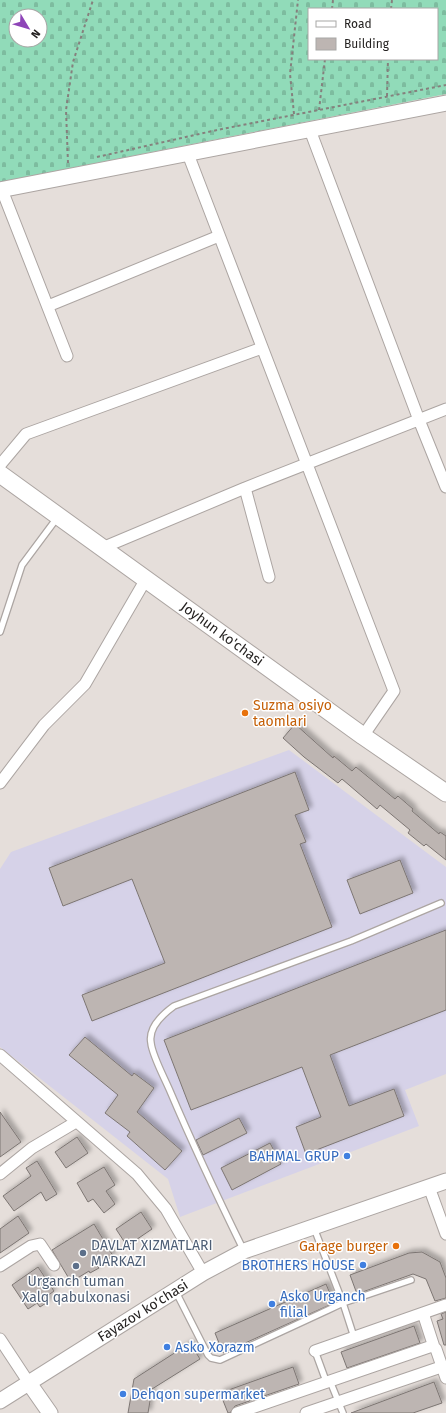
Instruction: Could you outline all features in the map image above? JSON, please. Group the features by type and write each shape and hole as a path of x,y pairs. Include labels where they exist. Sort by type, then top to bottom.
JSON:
{"main road":[{"path":"1,190 446,103"},
{"name":"Joyhun ko'chasi","path":"0,474 363,736 446,793"},
{"name":"Fayazov ko'chasi","path":"0,1401 203,1273 244,1251 314,1228 446,1180"},
{"path":"29,1383 50,1413"}],"street":[{"path":"310,130 419,420 446,487"},
{"path":"188,154 394,691 363,736"},
{"path":"1,190 67,356"},
{"path":"48,306 219,236"},
{"path":"0,464 26,434 262,348"},
{"path":"102,548 245,488 446,409"},
{"path":"245,488 269,577"},
{"path":"0,781 44,725 85,684 146,579"},
{"path":"2,1061 137,1174 166,1209 203,1273"},
{"path":"0,1174 32,1148 76,1122"},
{"path":"429,1187 446,1234"},
{"path":"0,1266 31,1246 40,1244 54,1265"},
{"path":"315,1351 446,1305"},
{"path":"423,1313 446,1378"},
{"path":"0,1339 29,1383"},
{"path":"237,1413 328,1381 434,1347"},
{"path":"306,1413 441,1367"}],"lane":[{"path":"0,632 22,565 58,516"},
{"path":"244,1251 194,1149 150,1043 153,1030 162,1015 174,1006 351,941 441,904"},
{"path":"314,1228 354,1337"},
{"path":"176,1290 208,1355 211,1358 220,1360 342,1303 411,1280"},
{"path":"315,1351 343,1413"}],"path":[{"path":"68,163 66,110 73,62 93,0"},
{"path":"294,114 290,74 298,0"},
{"path":"319,110 326,60"},
{"path":"388,60 388,96"},
{"path":"96,157 294,114 446,85"},
{"path":"61,165 75,162"}],"shaded area":[{"path":"289,750 446,867 446,1074 405,1090 419,1126 180,1217 168,1179 0,1047 0,869 11,852"}],"green space":[{"path":"0,0 446,0 446,94 0,182"}],"building":[{"path":"295,724 333,758 334,756 352,771 356,767 395,799 398,796 413,809 412,811 439,834 440,832 446,836 446,860 426,844 424,846 408,833 410,830 380,805 377,809 342,779 338,783 304,757 283,738"},
{"path":"295,772 309,810 295,815 306,842 300,844 332,927 92,1021 82,995 165,963 132,879 63,906 49,868"},
{"path":"400,860 413,893 360,914 347,880"},
{"path":"446,930 446,1010 330,1055 349,1106 394,1089 404,1116 306,1154 296,1127 321,1117 302,1067 191,1110 164,1040"},
{"path":"85,1037 132,1076 134,1073 154,1088 137,1112 182,1151 165,1170 127,1136 130,1132 105,1113 118,1095 69,1055"},
{"path":"0,1112 21,1142 0,1157"},
{"path":"239,1118 247,1133 203,1155 196,1140"},
{"path":"77,1137 88,1153 66,1168 55,1152"},
{"path":"270,1143 281,1164 232,1190 221,1168"},
{"path":"37,1161 57,1194 46,1201 41,1192 14,1211 3,1196 31,1176 26,1168"},
{"path":"104,1167 115,1185 106,1191 115,1204 104,1213 93,1199 88,1202 77,1183"},
{"path":"141,1212 152,1229 127,1246 116,1229"},
{"path":"18,1216 29,1233 0,1253 0,1229"},
{"name":"DAVLAT XIZMATLARI MARKAZI","path":"94,1224 113,1256 97,1266 99,1268 90,1273 89,1271 71,1282 52,1250"},
{"path":"422,1252 440,1262 446,1278 446,1298 435,1301 426,1279 413,1274 357,1294 350,1275 409,1253"},
{"path":"38,1267 54,1291 46,1297 49,1301 40,1307 37,1303 28,1309 12,1285"},
{"path":"326,1284 334,1303 223,1353 215,1333"},
{"path":"446,1312 446,1345 444,1345 437,1321 443,1319 441,1314"},
{"path":"414,1326 420,1343 347,1368 341,1352"},
{"path":"190,1343 200,1359 152,1389 148,1413 128,1413 134,1379"},
{"path":"293,1367 299,1384 235,1406 230,1413 228,1413 220,1393"},
{"path":"434,1382 442,1403 413,1413 351,1413"}],"place":[{"name":"Suzma osiyo taomlari","path":"245,713"},
{"name":"BAHMAL GRUP","path":"347,1156"},
{"name":"Garage burger","path":"396,1246"},
{"name":"DAVLAT XIZMATLARI MARKAZI","path":"83,1253"},
{"name":"BROTHERS HOUSE","path":"363,1265"},
{"name":"Urganch tuman Xalq qabulxonasi","path":"76,1266"},
{"name":"Asko Urganch filial","path":"272,1304"},
{"name":"Asko Xorazm","path":"167,1347"},
{"name":"Dehqon supermarket","path":"123,1394"}]}
